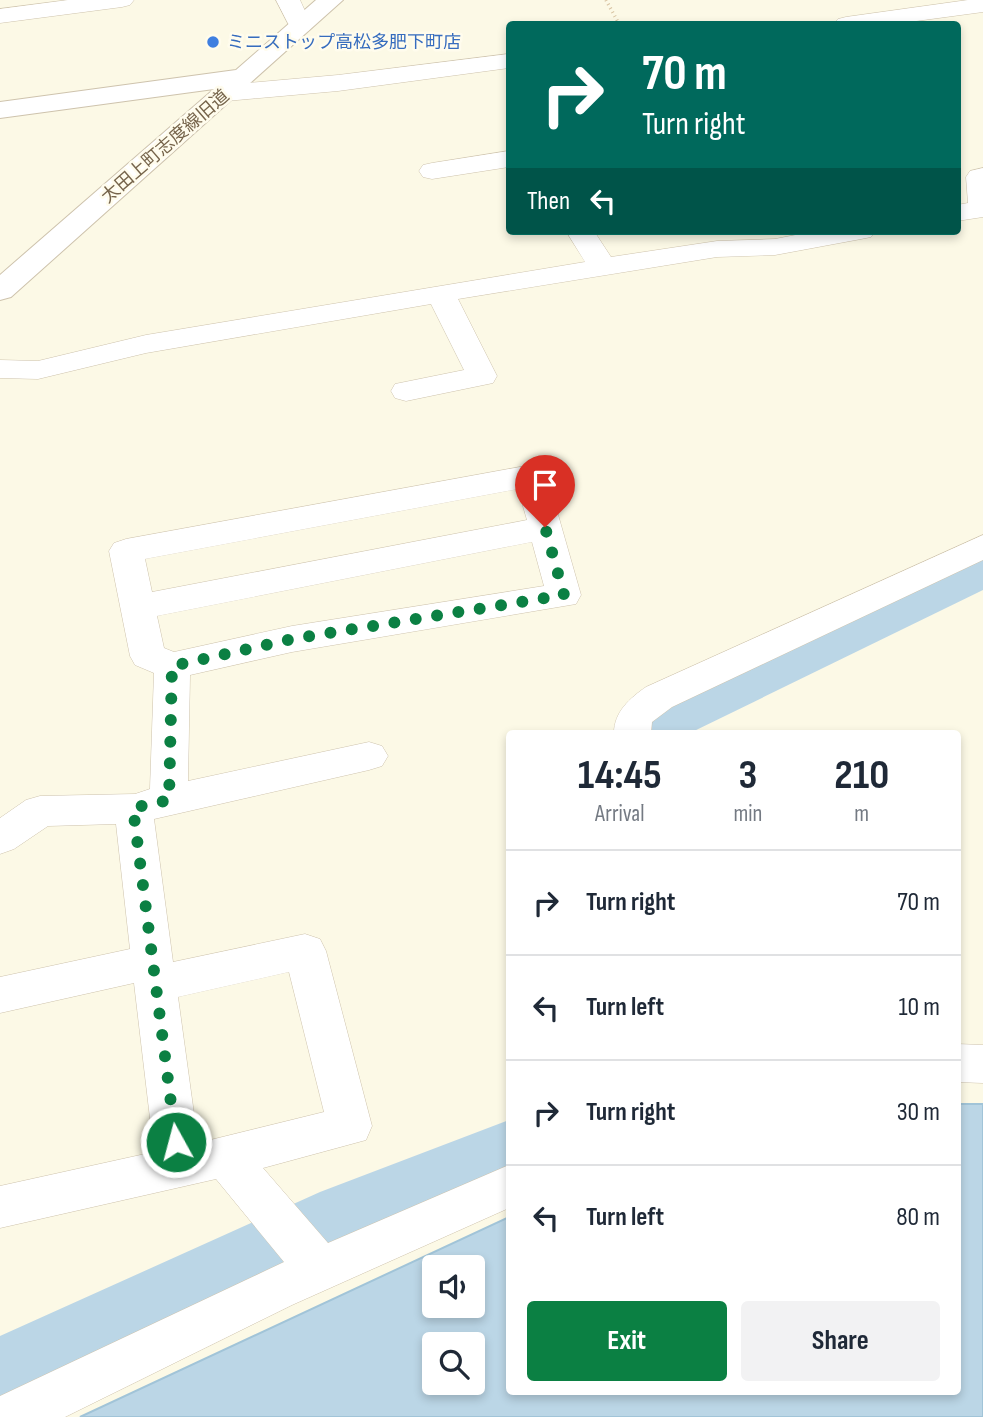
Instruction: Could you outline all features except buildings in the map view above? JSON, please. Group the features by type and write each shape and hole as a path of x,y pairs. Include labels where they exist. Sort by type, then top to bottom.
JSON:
{"street":[{"path":"0,16 122,0"},
{"path":"288,0 300,26"},
{"name":"太田上町志度線旧道","path":"0,291 12,272 331,0"},
{"path":"873,21 971,10"},
{"path":"0,110 234,85 338,83 506,61"},
{"path":"432,171 506,159"},
{"path":"961,212 982,209 979,177 983,176"},
{"path":"582,235 603,268"},
{"path":"0,369 38,370 146,344 440,293 717,249 775,247 840,235"},
{"path":"407,391 485,384 440,293"},
{"path":"531,476 564,595 292,639 172,666 148,656 138,607 126,551 531,476"},
{"path":"138,607 545,527"},
{"path":"634,730 635,718 659,697 983,547"},
{"path":"172,666 151,804 154,973 179,1168"},
{"path":"0,838 40,811 151,804 369,756"},
{"path":"0,995 305,951 350,1126 179,1168 0,1207"},
{"path":"961,1063 983,1064"},
{"path":"225,1157 311,1259"},
{"path":"10,1417 311,1259 506,1187"}],"path":[{"path":"607,0 618,21"}],"water":[{"path":"961,1104 983,1104 983,1417 80,1417 422,1258 422,1318 485,1318 485,1255 427,1255 506,1218 506,1395 961,1395"}],"waterway":[{"path":"649,730 682,708 983,566"},
{"path":"0,1378 347,1217 506,1155"}],"place":[{"name":"ミニストップ高松多肥下町店","path":"213,42"}],"route":[{"path":"176,1142 133,808 169,800 172,666 292,639 564,595 545,527"}]}
